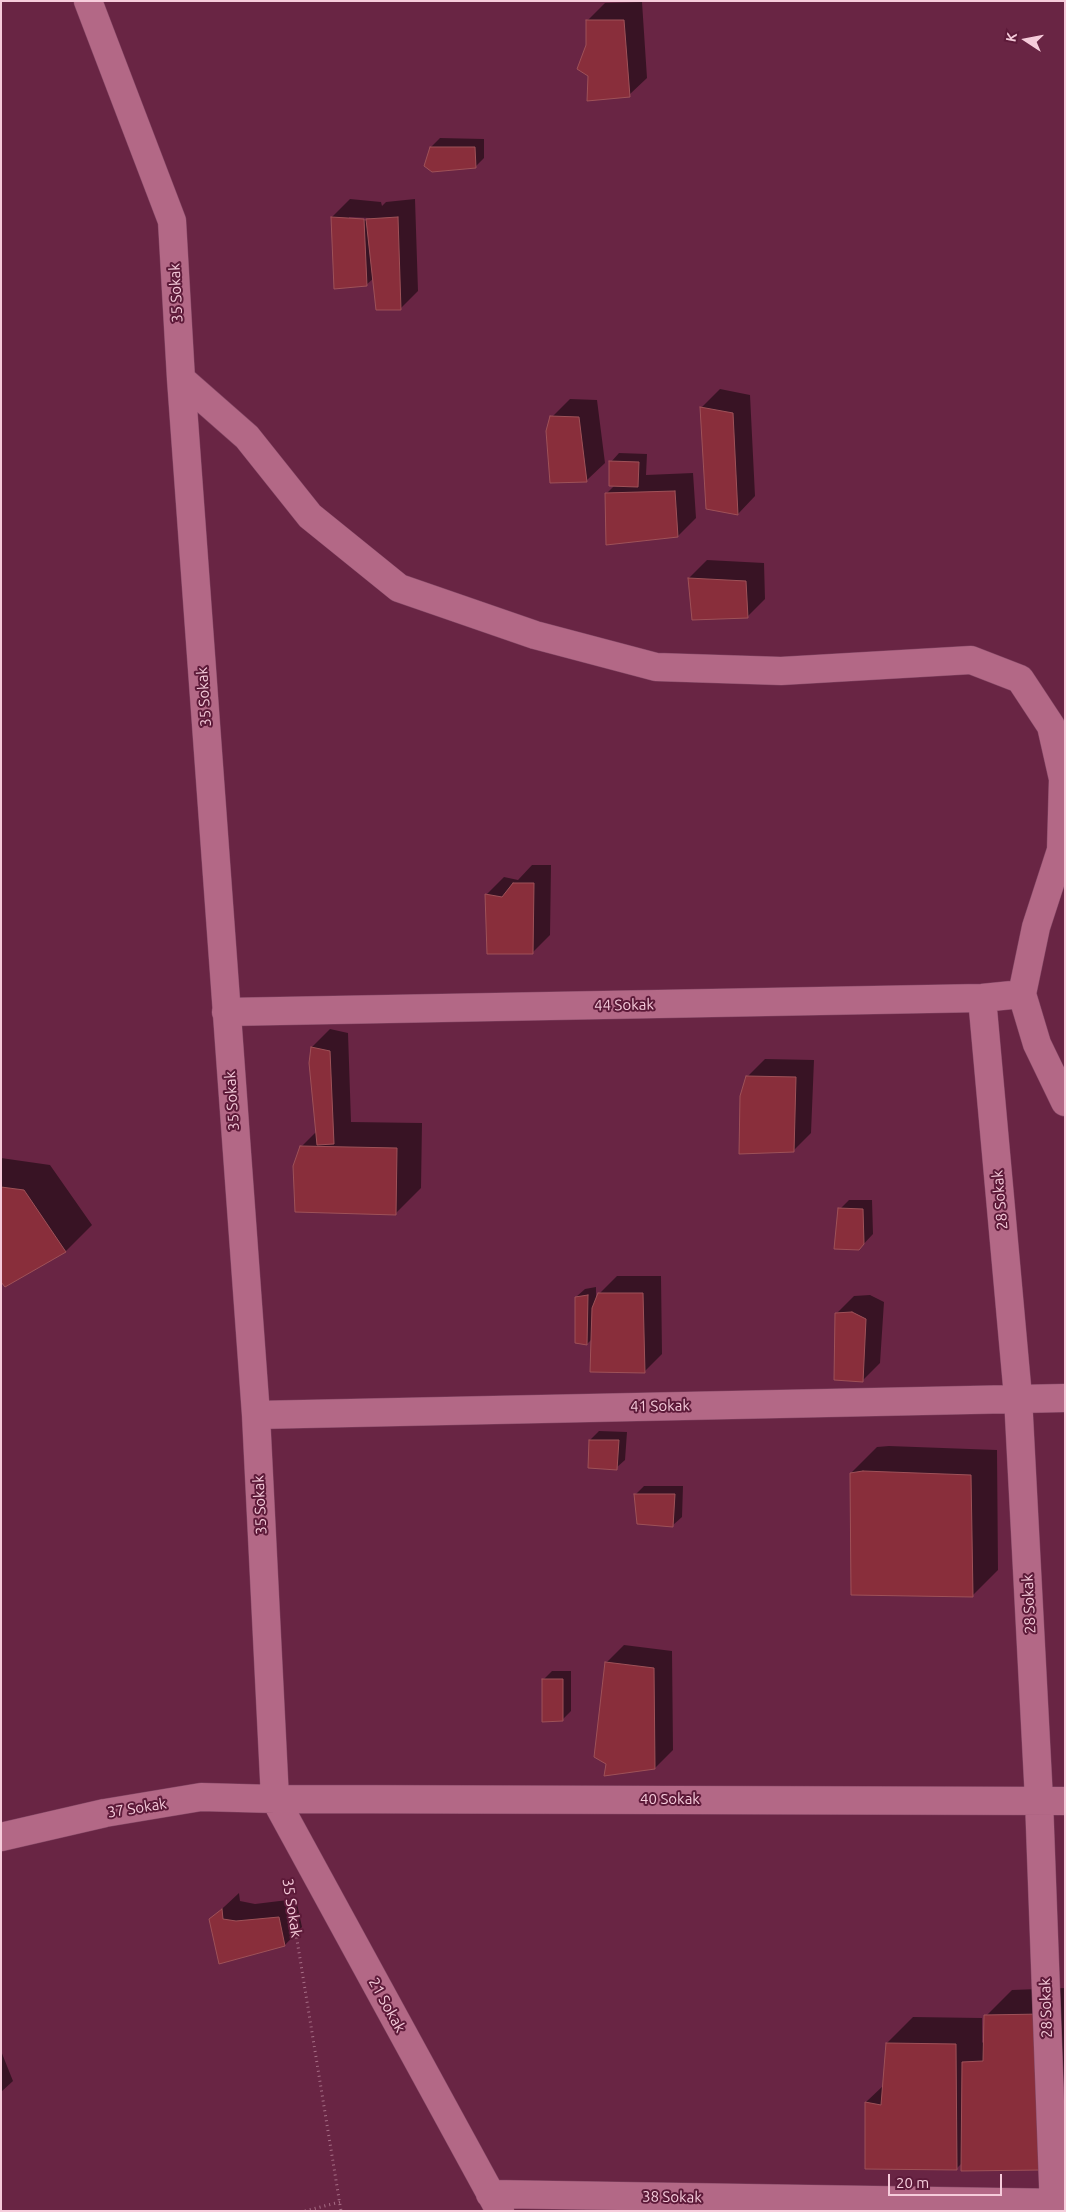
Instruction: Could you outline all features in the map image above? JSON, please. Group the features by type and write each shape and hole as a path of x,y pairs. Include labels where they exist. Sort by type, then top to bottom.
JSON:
{"street":[{"name":"35 Sokak","path":"88,1 172,221 181,379 256,1415 274,1799"},
{"path":"181,379 247,437 310,516 399,588 535,635 656,667 781,670 971,660 1020,679 1051,726 1063,779 1061,850 1036,927 1022,994 1036,1044 1065,1102"},
{"name":"44 Sokak","path":"226,1012 982,998 1022,994"},
{"name":"28 Sokak","path":"982,998 1052,1800 1057,2206"},
{"name":"41 Sokak","path":"256,1415 1018,1397 1065,1398"},
{"name":"37 Sokak","path":"1,1836 105,1812 201,1797 274,1799"},
{"name":"40 Sokak","path":"274,1799 1052,1800"},
{"name":"21 Sokak","path":"274,1799 495,2202"},
{"name":"38 Sokak","path":"495,2202 1057,2206"}],"path":[{"name":"35 Sokak","path":"290,1897 341,2211"},
{"path":"304,2211 340,2202"}],"building":[{"path":"586,20 624,20 630,97 587,101 588,76 577,69 586,45"},
{"path":"430,147 475,147 476,168 432,172 424,166"},
{"path":"331,217 364,219 367,286 334,289"},
{"path":"398,217 401,310 376,310 366,219"},
{"path":"700,407 733,413 738,515 706,509"},
{"path":"550,416 579,417 587,482 550,483 546,431"},
{"path":"609,461 639,462 638,487 609,486"},
{"path":"675,491 678,537 606,545 605,493"},
{"path":"688,578 746,581 748,618 692,620"},
{"path":"513,883 534,883 533,954 487,954 485,894 502,897"},
{"path":"311,1047 330,1051 334,1144 317,1145 309,1063"},
{"path":"746,1076 796,1077 794,1152 739,1154 740,1096"},
{"path":"300,1146 397,1148 396,1215 295,1212 293,1166"},
{"path":"1,1187 24,1190 66,1252 5,1287 1,1282"},
{"path":"838,1208 863,1209 864,1244 859,1250 834,1249"},
{"path":"598,1293 643,1293 645,1373 590,1372 592,1308"},
{"path":"588,1295 587,1345 575,1343 575,1297"},
{"path":"852,1312 866,1319 863,1382 834,1380 835,1313"},
{"path":"589,1440 619,1440 617,1470 588,1468"},
{"path":"863,1471 971,1475 973,1597 851,1595 850,1473"},
{"path":"634,1494 675,1494 673,1527 637,1524"},
{"path":"605,1662 654,1668 655,1769 604,1776 606,1764 594,1757"},
{"path":"542,1679 563,1679 563,1721 542,1722"},
{"path":"222,1909 223,1919 236,1921 279,1917 285,1946 219,1964 209,1919"},
{"path":"1043,2014 1042,2170 961,2171 962,2062 983,2061 984,2015"},
{"path":"886,2043 956,2044 957,2170 865,2169 865,2102 881,2105"}]}
